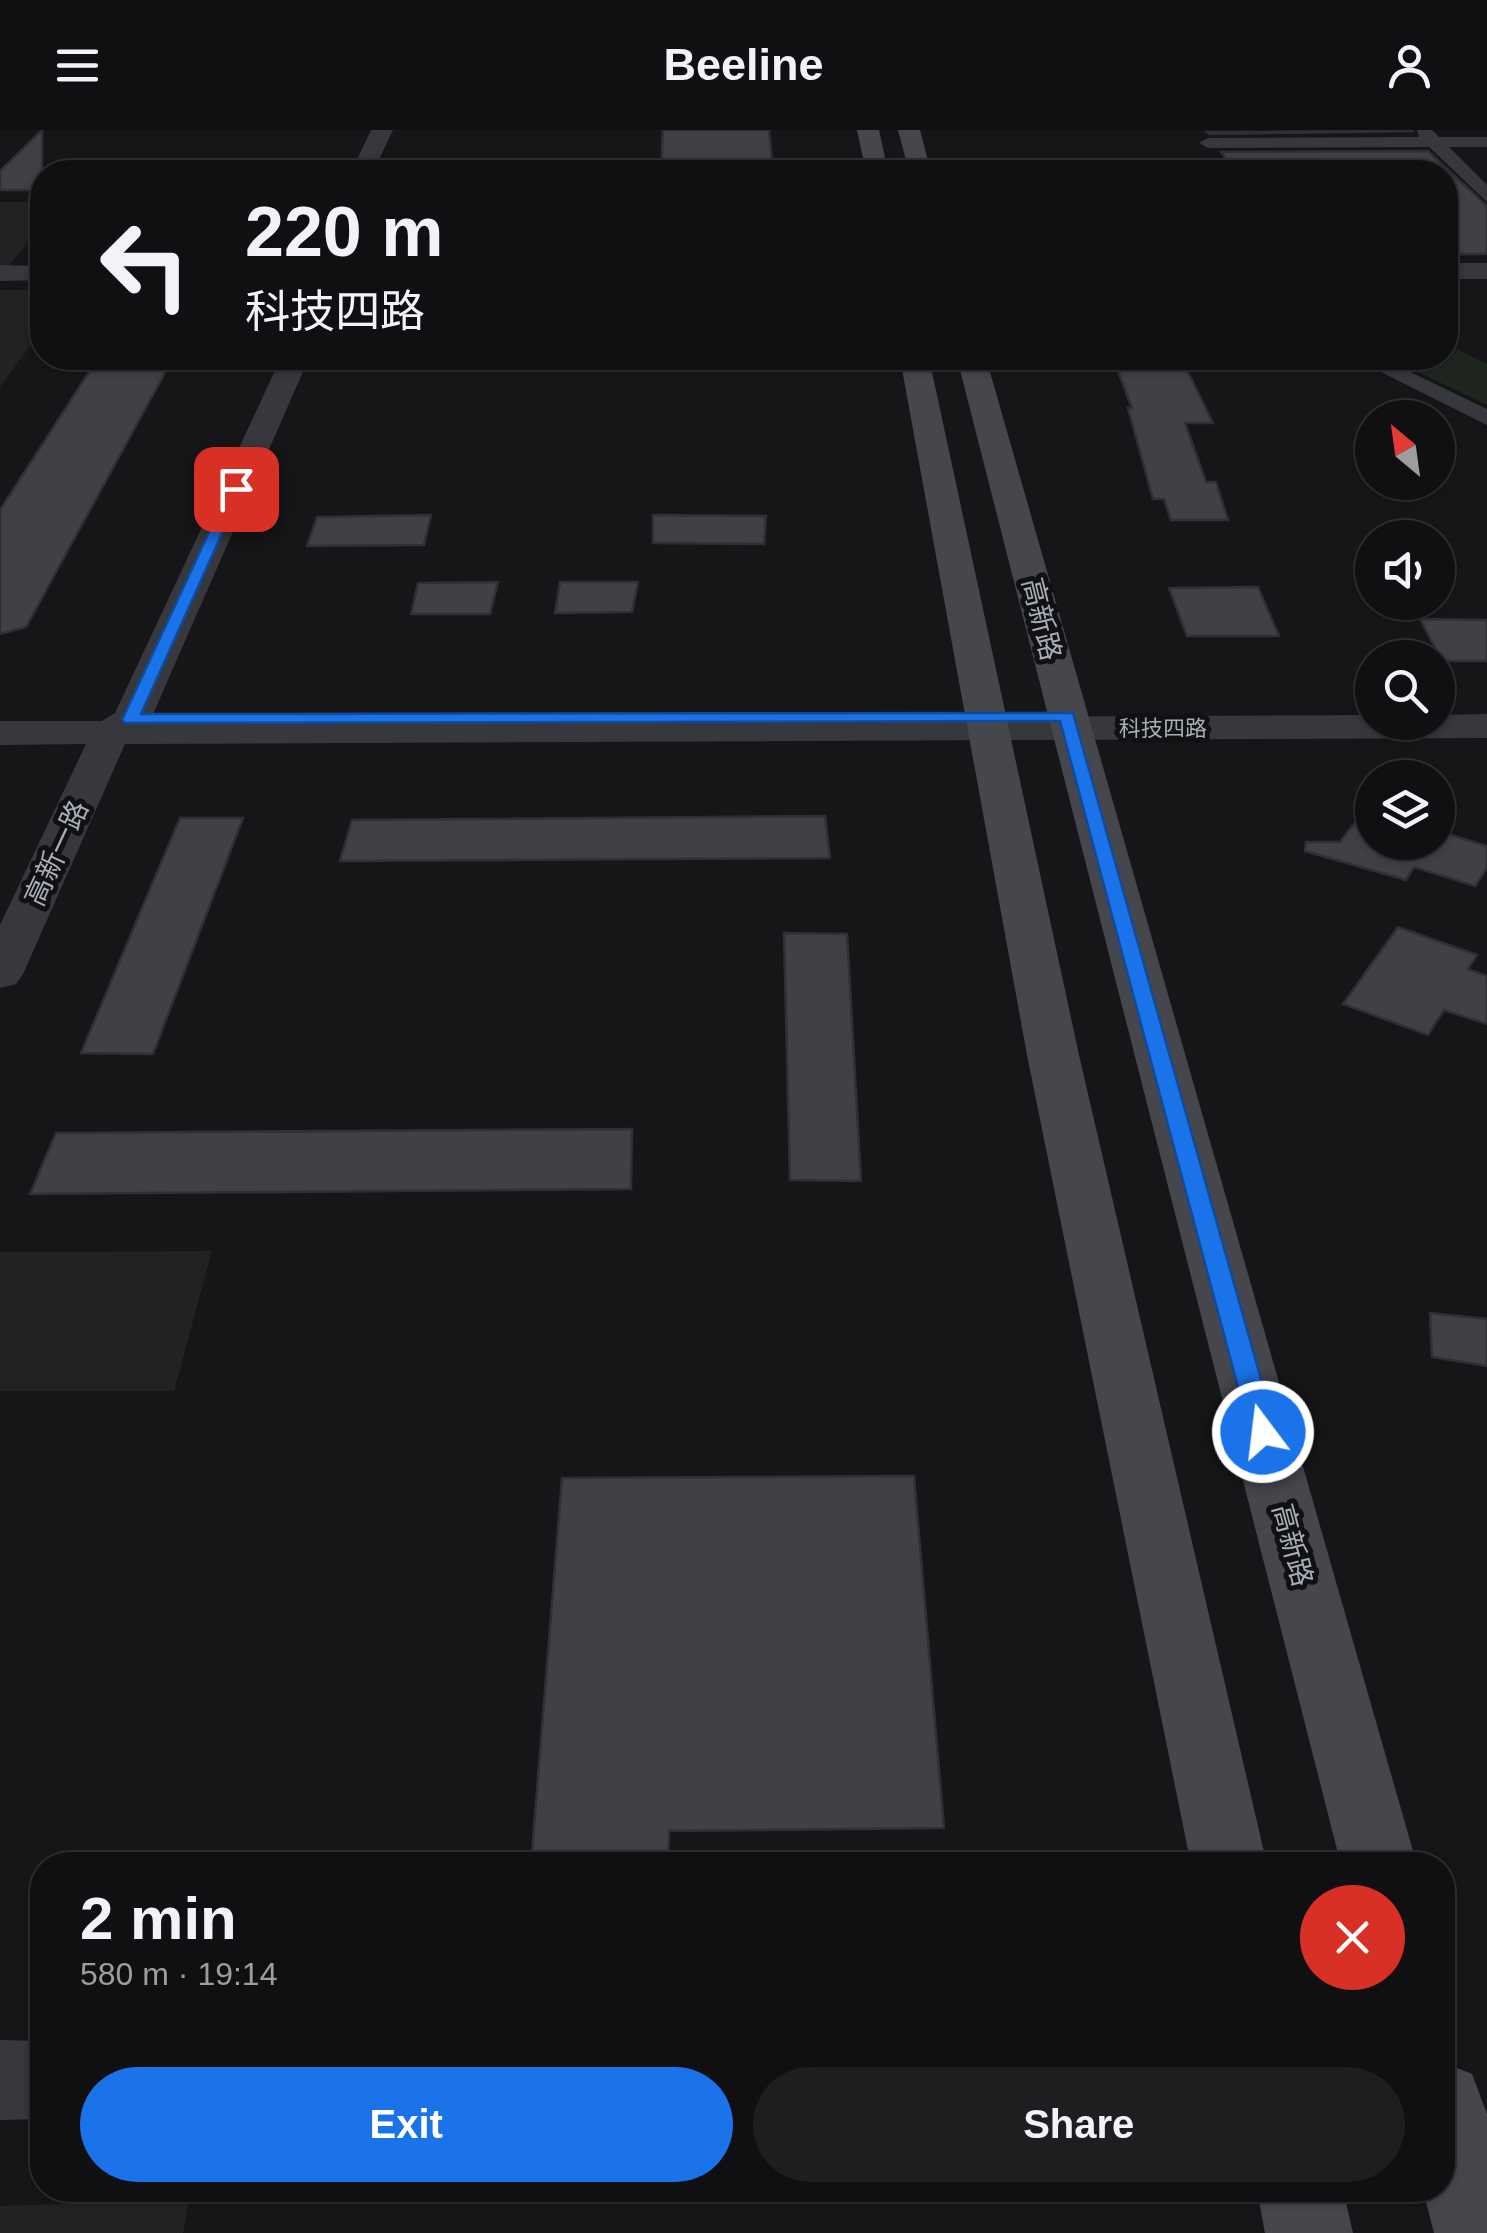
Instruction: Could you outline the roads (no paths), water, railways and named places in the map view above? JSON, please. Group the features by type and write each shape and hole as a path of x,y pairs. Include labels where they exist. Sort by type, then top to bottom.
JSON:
{"main road":[{"path":"868,130 874,160"},
{"path":"909,130 917,160"},
{"path":"916,370 1053,1056 1225,1852"},
{"name":"高新路","path":"974,370 1375,1852"},
{"path":"1462,2136 1478,2233"},
{"path":"1303,2202 1310,2233"}],"street":[{"path":"368,160 382,130"},
{"path":"384,160 398,130"},
{"path":"1208,143 1427,136 1487,142"},
{"path":"1427,136 1451,160"},
{"path":"1458,167 1487,196"},
{"path":"1458,272 1487,271"},
{"path":"0,276 30,276"},
{"name":"高新一路","path":"115,724 271,370"},
{"name":"高新一路","path":"0,974 14,912 115,724 290,370"},
{"path":"1389,370 1487,418"},
{"path":"1455,713 1487,712"},
{"name":"科技四路","path":"1068,723 1355,714"},
{"name":"科技四路","path":"0,721 1487,726"},
{"name":"科技四路","path":"0,733 115,724"},
{"path":"0,2080 30,2080"}]}
